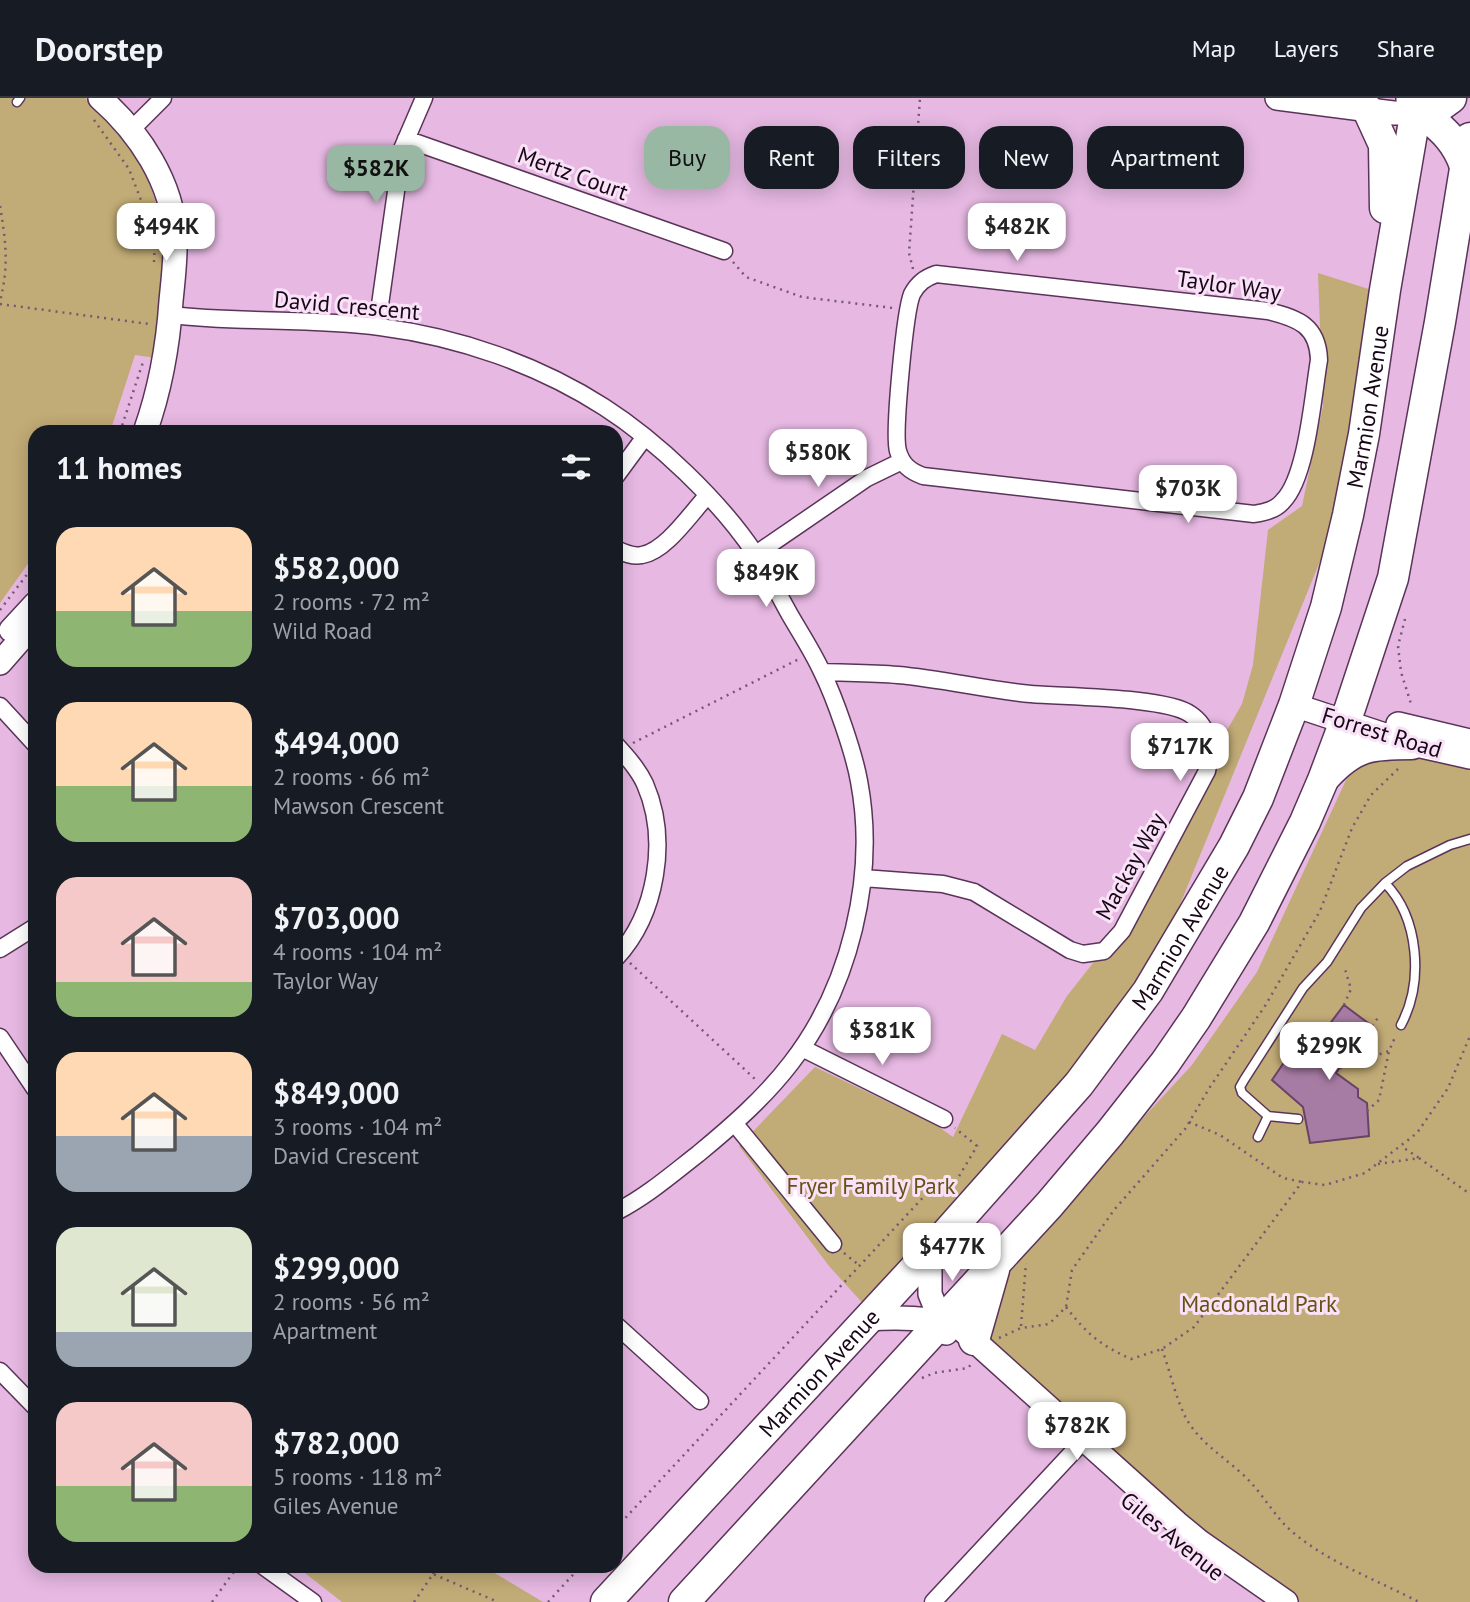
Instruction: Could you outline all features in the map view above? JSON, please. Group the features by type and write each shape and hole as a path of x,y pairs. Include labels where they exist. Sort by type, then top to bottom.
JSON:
{"highway":[{"path":"1413,101 1437,108 1451,98"},
{"path":"684,1602 1049,1205 1110,1133 1165,1063 1196,1018 1254,923 1305,822 1348,715 1393,578 1440,322 1467,152 1413,101"},
{"name":"Marmion Avenue","path":"606,1602 930,1252 1079,1084 1148,991 1234,846 1258,798 1297,697 1326,607 1364,434 1413,101"},
{"path":"1368,110 1384,145 1385,208 1378,263 1380,284 1385,290"},
{"path":"1323,779 1347,757 1364,747 1412,744"},
{"path":"974,1340 998,1260"}],"street":[{"path":"121,98 137,125 161,180 175,236 177,362 160,425"},
{"path":"137,125 163,98"},
{"path":"377,326 402,149 424,98"},
{"path":"1277,98 1404,113 1413,101"},
{"path":"97,109 137,125"},
{"name":"Mertz Court","path":"406,139 724,251"},
{"name":"Taylor Way","path":"902,461 911,472 923,476 1254,514 1264,512 1283,502 1297,479 1318,360 1314,334 1294,319 1268,311 952,274 936,274 917,286"},
{"path":"756,554 867,478 902,461 895,436 908,309 917,286"},
{"path":"147,425 177,316"},
{"name":"David Crescent","path":"177,316 377,326 441,337 542,374 604,407 675,463 737,528 756,554 823,672 859,780 863,824 863,878 850,942 837,983 802,1048 768,1090 735,1124 643,1198 623,1208"},
{"path":"623,466 644,438"},
{"path":"623,552 641,555 654,551 667,541 707,496"},
{"path":"0,643 28,612"},
{"path":"0,663 28,632"},
{"name":"Mackay Way","path":"823,672 898,675 1028,694 1168,704 1199,721 1208,739 1210,759 1207,771 1156,863 1128,921 1104,951 1083,954 1070,950 974,892 943,884 863,878"},
{"name":"Forrest Road","path":"1297,697 1348,715 1412,744 1470,757"},
{"path":"0,706 28,736"},
{"name":"Forrest Road","path":"1348,715 1470,741"},
{"path":"623,753 635,767 645,786 657,827 657,856 647,907 623,948"},
{"path":"0,949 28,931"},
{"path":"0,1037 28,1079"},
{"path":"802,1048 944,1119"},
{"path":"735,1124 833,1244"},
{"name":"Giles Avenue","path":"930,1252 930,1294 947,1337 1200,1542 1286,1602"},
{"name":"Giles Avenue","path":"868,1319 900,1317 942,1321 958,1326 1176,1543 1259,1602"},
{"path":"623,1331 700,1401"},
{"path":"0,1371 28,1400"},
{"path":"933,1602 1079,1446"},
{"path":"274,1573 313,1602"}],"lane":[{"path":"1298,1119 1268,1116 1242,1093 1240,1087 1303,988 1327,962 1362,908 1385,883 1406,866 1450,845 1470,839"},
{"path":"1385,883 1397,897 1409,922 1412,941 1414,961 1410,1002 1401,1025"},
{"path":"1258,1137 1268,1116"}],"path":[{"path":"917,286 909,253 920,98"},
{"path":"97,109 129,169 155,235 154,263"},
{"path":"0,206 7,249 0,303 152,324 150,332"},
{"path":"724,251 746,277 802,297 908,309"},
{"path":"122,425 143,361"},
{"path":"0,610 28,573"},
{"path":"623,747 811,653"},
{"path":"1027,1251 1021,1328 1049,1324 1066,1307 1072,1270 1114,1210 1189,1122 1292,963 1320,911 1352,828 1371,795 1408,759 1412,744"},
{"path":"623,960 768,1090"},
{"path":"1344,1005 1351,989 1345,969"},
{"path":"1372,1026 1380,1015"},
{"path":"1367,1111 1379,1100 1389,1051 1401,1025"},
{"path":"1298,1031 1317,1041"},
{"path":"1189,1122 1220,1135 1283,1178 1325,1185 1365,1173 1417,1133 1448,1088 1470,1036"},
{"path":"1340,1068 1389,1051"},
{"path":"623,1520 929,1191 952,1188 977,1146 944,1119"},
{"path":"1401,1146 1470,1194"},
{"path":"1376,1164 1419,1158"},
{"path":"1066,1307 1083,1329 1103,1346 1131,1359 1162,1349 1194,1327 1303,1182"},
{"path":"833,1244 860,1266"},
{"path":"1162,1349 1186,1418 1210,1447 1241,1472 1286,1525 1321,1552 1419,1602"},
{"path":"212,1602 233,1573"},
{"path":"548,1602 575,1573"},
{"path":"414,1602 433,1574 498,1602"}],"green space":[{"path":"0,98 85,98 114,127 135,156 150,185 159,216 164,283 156,358 135,355 112,425 28,425 28,564 0,603"},
{"name":"Fryer Family Park","path":"1318,273 1378,292 1334,527 1141,1000 868,1309 829,1266 739,1146 815,1067 936,1125 953,1137 1002,1034 1035,1050 1067,996 1097,958 1242,704 1253,665 1268,530 1302,506 1323,406"},
{"name":"Macdonald Park","path":"1366,737 1470,754 1470,1602 1295,1602 1184,1523 956,1320 1192,1065 1257,972"},
{"path":"305,1573 495,1573 543,1602 342,1602"}],"building":[{"path":"1344,1005 1372,1026 1336,1073 1358,1089 1358,1097 1367,1103 1369,1136 1310,1143 1303,1107 1272,1080 1287,1058 1298,1066"}]}
